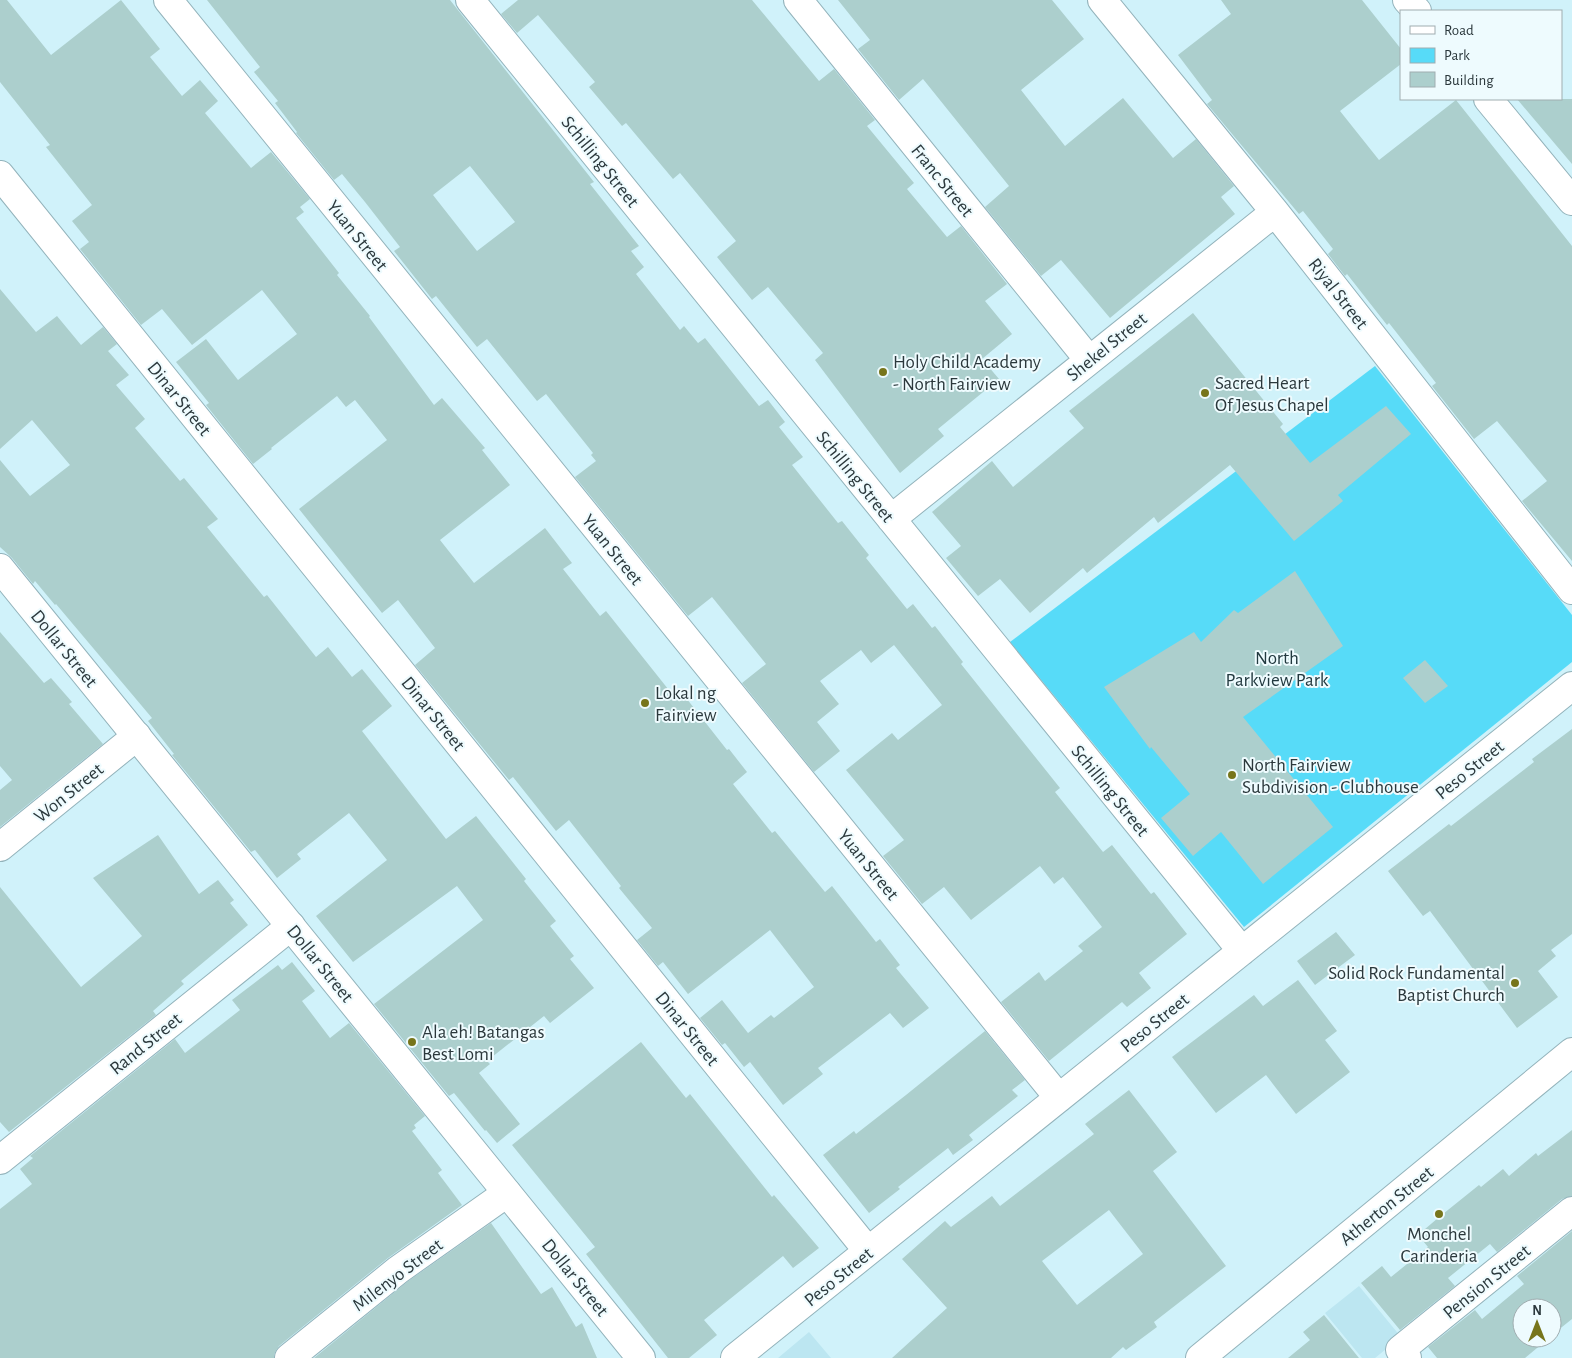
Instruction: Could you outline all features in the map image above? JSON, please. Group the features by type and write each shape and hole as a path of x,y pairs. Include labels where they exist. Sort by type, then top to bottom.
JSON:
{"street":[{"name":"Yuan Street","path":"168,0 1059,1098"},
{"name":"Schilling Street","path":"470,0 1242,951"},
{"name":"Franc Street","path":"798,0 1089,360"},
{"name":"Riyal Street","path":"1102,0 1275,212 1572,590"},
{"path":"1407,0 1416,10"},
{"path":"1489,100 1572,201"},
{"name":"Dinar Street","path":"0,175 868,1252"},
{"name":"Shekel Street","path":"891,519 1275,212"},
{"name":"Dollar Street","path":"0,568 641,1358"},
{"name":"Peso Street","path":"735,1358 1572,686"},
{"name":"Won Street","path":"0,847 137,736"},
{"name":"Rand Street","path":"0,1160 291,926"},
{"name":"Atherton Street","path":"1200,1358 1572,1052"},
{"name":"Milenyo Street","path":"289,1358 398,1270 507,1193"},
{"name":"Pension Street","path":"1403,1354 1572,1211"}],"shaded area":[{"path":"1359,1286 1401,1337 1375,1358 1362,1358 1325,1313"},
{"path":"809,1332 831,1358 778,1358"}],"green space":[{"name":"North Parkview Park","path":"1375,366 1572,615 1572,662 1244,927 1010,642"}],"building":[{"path":"0,0 7,0 51,55 121,0 160,49 150,57 182,96 200,80 218,101 205,113 251,168 271,152 310,199 300,207 304,212 296,218 339,273 337,275 370,316 434,405 442,398 485,448 482,450 510,485 440,540 474,583 545,528 572,563 563,569 600,616 606,611 676,699 683,694 727,750 729,749 747,772 733,784 772,833 775,831 825,892 832,886 876,942 880,939 900,965 896,968 929,1008 903,1028 890,1013 818,1068 823,1074 783,1105 750,1062 744,1067 725,1043 722,1045 700,1018 722,1000 748,1033 771,1015 774,1018 814,987 770,930 688,994 663,962 658,966 637,940 652,928 619,888 621,886 569,820 556,831 513,777 509,780 415,665 435,648 398,600 382,613 299,509 387,440 355,400 346,407 337,396 253,464 206,405 209,403 176,362 206,339 238,380 297,334 262,290 192,345 162,309 141,325 80,249 89,242 72,221 92,205 46,147 50,145 0,82"},
{"path":"207,0 450,0 594,182 590,184 639,246 631,251 644,267 636,274 680,330 684,326 698,343 705,338 759,406 768,400 785,422 779,427 803,457 792,465 838,523 842,521 869,555 866,558 907,609 913,604 932,628 935,626 963,662 961,664 1060,788 1055,792 1103,852 1112,845 1151,894 1154,892 1187,934 1139,973 1151,988 1127,1007 1122,1002 1049,1061 1001,1002 1039,972 1045,981 1083,951 1078,946 1102,927 1063,877 1054,884 1040,866 971,920 944,887 922,904 883,856 904,840 846,770 892,733 898,740 942,705 894,645 871,663 861,650 820,681 839,704 817,722 840,751 814,772 742,683 766,664 712,597 688,616 575,477 596,461 591,455 593,453 546,394 537,401 487,339 477,347 436,296 432,299 394,251 400,247 365,202 342,174 334,180 296,133 275,103 278,101 254,72 260,67","holes":["470,166 515,222 477,251 433,195"]},
{"path":"518,0 752,0 819,81 834,69 875,120 867,126 914,183 907,189 947,237 961,226 1007,284 985,301 1012,334 982,359 999,379 938,429 944,436 900,473 815,360 823,353 768,287 752,300 717,257 736,241 680,173 673,179 626,123 622,126 589,87 595,82 538,15 517,33 501,14"},
{"path":"838,0 1052,0 1084,39 1021,90 1065,146 1123,98 1173,158 1196,139 1234,186 1221,197 1235,214 1110,318 1061,260 1041,276 985,207 1009,186 923,79 899,100 858,49 870,40"},
{"path":"1221,0 1362,0 1400,48 1400,65 1340,111 1379,160 1456,100 1572,246 1572,561 1522,501 1547,481 1497,421 1474,439 1432,386 1436,383 1389,323 1387,325 1347,274 1345,276 1328,254 1333,249 1303,211 1299,214 1207,104 1212,100 1178,55 1231,14"},
{"path":"1572,99 1572,164 1518,100"},
{"path":"0,289 36,332 57,316 81,345 103,327 117,344 108,351 129,375 116,385 145,419 135,428 180,481 184,478 218,519 207,527 264,597 267,595 316,657 328,647 352,677 362,669 392,706 362,731 446,839 476,816 526,879 524,881 556,921 550,926 574,956 570,959 594,988 550,1023 544,1016 487,1061 490,1064 479,1073 520,1124 497,1143 454,1093 449,1096 374,1004 483,920 457,886 353,962 316,916 387,860 349,813 297,854 301,859 277,878 255,850 251,852 172,755 174,754 148,721 152,718 56,604 35,581 33,584 12,558 0,547 0,460 30,496 70,465 32,420 0,449"},
{"path":"1193,313 1283,424 1280,427 1310,463 1386,406 1411,434 1338,495 1343,501 1294,541 1230,465 1158,523 1154,517 1087,573 1083,568 1030,613 1000,579 978,596 946,558 961,546 932,512 992,461 1013,487 1084,428 1069,411"},
{"path":"1295,571 1343,646 1243,717 1333,827 1263,884 1221,832 1193,856 1161,818 1190,794 1151,747 1150,749 1104,687 1194,632 1201,642 1234,610 1238,613"},
{"path":"0,632 44,683 51,678 72,702 69,704 103,744 0,827 0,790 12,780 0,766"},
{"path":"1425,660 1448,686 1425,703 1403,678"},
{"path":"1572,729 1572,934 1551,950 1556,956 1538,971 1558,997 1517,1028 1430,911 1423,916 1388,871 1449,824 1451,826 1534,762 1532,759"},
{"path":"158,835 199,894 218,880 234,900 230,903 248,925 181,981 184,984 153,1011 156,1015 9,1132 0,1122 0,887 81,987 142,936 93,878"},
{"path":"1336,932 1355,955 1315,985 1297,961"},
{"path":"292,962 315,991 302,1001 330,1038 349,1023 425,1116 414,1125 416,1128 412,1131 442,1170 438,1173 462,1205 388,1258 279,1346 274,1358 0,1358 0,1209 32,1184 20,1169 33,1158 30,1156 175,1039 185,1053 240,1010 232,1000 278,965 282,970"},
{"path":"1298,980 1337,1031 1325,1040 1350,1072 1296,1114 1266,1075 1216,1113 1172,1057 1254,995 1263,1006"},
{"path":"985,1031 1025,1080 1012,1090 1018,1096 969,1135 973,1140 953,1155 948,1148 898,1187 900,1189 869,1213 823,1155 854,1131 856,1134"},
{"path":"641,1042 686,1098 690,1094 772,1197 774,1195 819,1248 793,1268 783,1256 704,1320 717,1335 689,1358 668,1358 586,1254 595,1247 512,1145"},
{"path":"1129,1090 1177,1152 1153,1171 1226,1266 1154,1322 1157,1327 1126,1350 1123,1347 1111,1358 892,1358 947,1308 902,1259 945,1221 951,1227 992,1196 1000,1206 1094,1134 1085,1124","holes":["1109,1210 1143,1254 1077,1305 1042,1261"]},
{"path":"1572,1130 1572,1196 1562,1199 1497,1252 1490,1244 1448,1278 1455,1286 1400,1330 1361,1283 1382,1266 1391,1277 1428,1247 1418,1235 1438,1218 1479,1185 1481,1187 1503,1169 1509,1176 1536,1153 1538,1156"},
{"path":"491,1223 541,1294 552,1287 576,1327 582,1323 597,1358 314,1358 407,1282"},
{"path":"1572,1231 1572,1319 1562,1327 1562,1298 1512,1298 1512,1348 1537,1348 1525,1358 1437,1358 1428,1347 1475,1310 1482,1319 1524,1284 1517,1276"},
{"path":"1324,1315 1359,1358 1288,1358 1310,1340 1303,1332"}],"place":[{"name":"Holy Child Academy - North Fairview","path":"883,372"},
{"name":"Sacred Heart Of Jesus Chapel","path":"1205,393"},
{"name":"Lokal ng Fairview","path":"645,703"},
{"name":"North Fairview Subdivision - Clubhouse","path":"1232,775"},
{"name":"Solid Rock Fundamental Baptist Church","path":"1515,983"},
{"name":"Ala eh! Batangas Best Lomi","path":"412,1042"},
{"name":"Monchel Carinderia","path":"1439,1214"}]}
